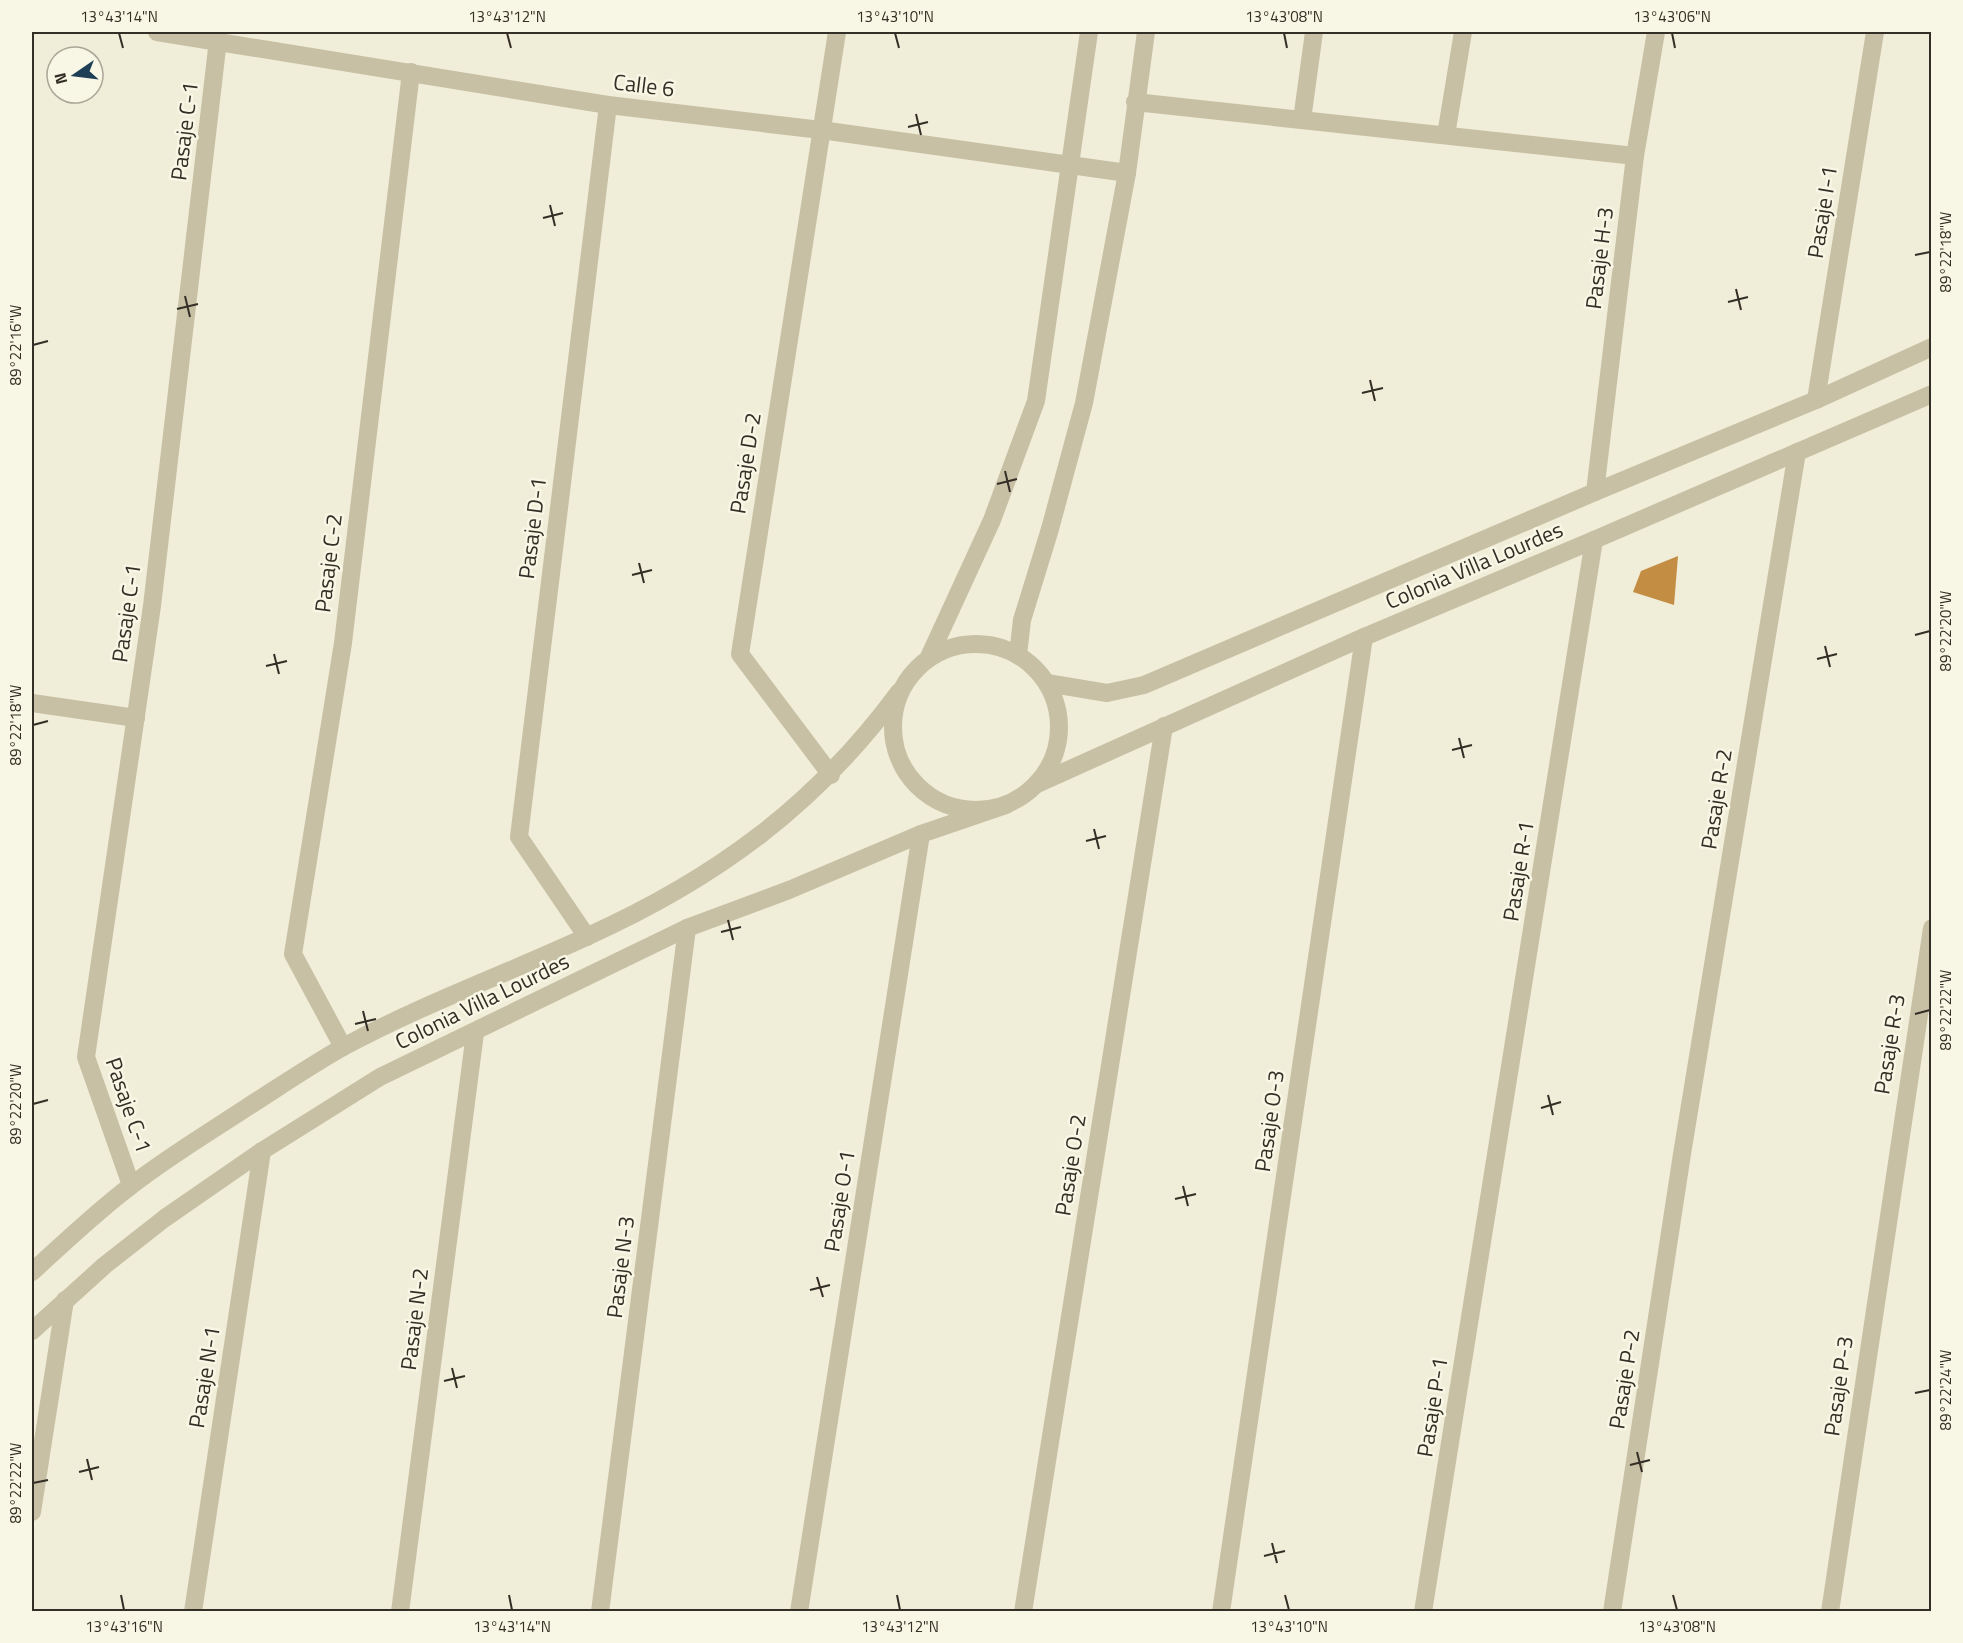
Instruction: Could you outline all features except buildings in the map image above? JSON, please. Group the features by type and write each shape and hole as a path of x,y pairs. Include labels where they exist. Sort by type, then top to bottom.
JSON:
{"street":[{"name":"Calle 6","path":"157,32 218,40 608,105 821,130 1127,173"},
{"name":"Pasaje D-2","path":"831,775 740,654 837,32"},
{"path":"929,657 992,520 1036,401 1068,164 1089,32"},
{"path":"1018,655 1022,620 1050,529 1084,403 1127,173 1146,32"},
{"path":"1302,120 1314,32"},
{"path":"1446,135 1463,32"},
{"name":"Pasaje H-3","path":"1595,492 1635,156 1656,32"},
{"name":"Pasaje I-1","path":"1816,400 1875,32"},
{"name":"Pasaje C-1","path":"131,1185 86,1057 152,606 218,40"},
{"name":"Pasaje C-2","path":"343,1047 293,954 343,643 411,72"},
{"path":"1135,102 1635,156"},
{"name":"Pasaje D-1","path":"587,937 519,837 608,105"},
{"name":"Colonia Villa Lourdes","path":"1047,683 1107,693 1144,685 1816,400 1932,347"},
{"name":"Colonia Villa Lourdes","path":"1037,784 1364,637 1932,394"},
{"name":"Pasaje R-2","path":"1682,1154 1797,452"},
{"name":"Pasaje R-1","path":"1489,1209 1594,540"},
{"name":"Pasaje O-3","path":"1221,1611 1364,637"},
{"path":"973,643 996,646 1018,655 1034,667 1047,683 1055,702 1059,723 1056,745 1049,766 1037,784 1006,805 978,810 949,806 924,792 904,771 894,743 893,715 899,692 912,672 929,657 950,647 973,643"},
{"name":"Colonia Villa Lourdes","path":"32,1272 131,1185 343,1047 427,1004 587,937 660,901 719,866 782,819 831,775 868,734 899,692"},
{"path":"32,703 136,718"},
{"name":"Pasaje O-2","path":"1023,1611 1164,726"},
{"name":"Colonia Villa Lourdes","path":"32,1331 64,1300 165,1218 262,1150 380,1077 475,1033 572,982 687,928 789,890 921,834 1006,805"},
{"name":"Pasaje O-1","path":"799,1611 921,834"},
{"name":"Pasaje N-3","path":"600,1611 687,928"},
{"name":"Pasaje R-3","path":"1894,1168 1932,928"},
{"name":"Pasaje N-2","path":"399,1611 475,1033"},
{"name":"Pasaje N-1","path":"193,1611 262,1150"},
{"name":"Pasaje P-2","path":"1612,1611 1682,1154"},
{"name":"Pasaje P-3","path":"1830,1611 1894,1168"},
{"name":"Pasaje P-1","path":"1423,1611 1489,1209"},
{"path":"32,1512 64,1300"}]}
